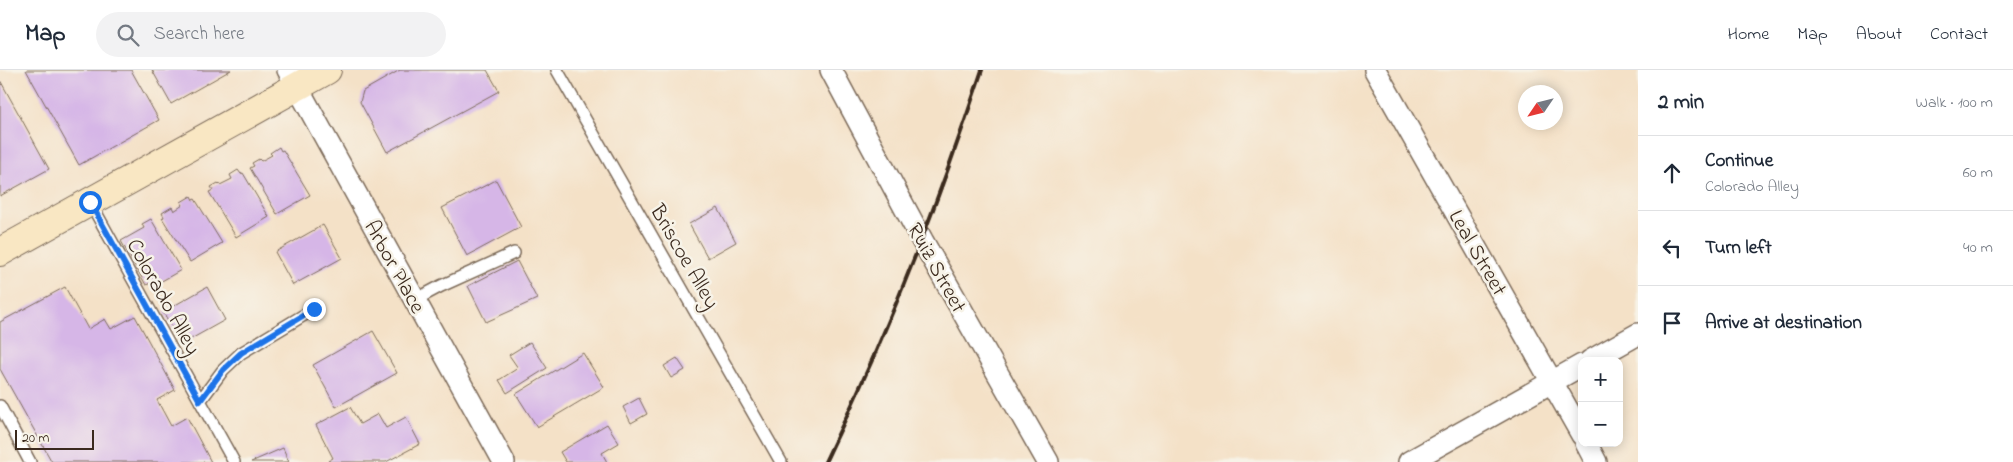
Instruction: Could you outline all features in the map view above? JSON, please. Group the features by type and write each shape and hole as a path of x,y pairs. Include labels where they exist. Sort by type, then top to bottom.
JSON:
{"main road":[{"path":"0,252 90,202 293,78 327,70"}],"street":[{"name":"Ruiz Street","path":"830,70 922,240 1048,462"},
{"name":"Leal Street","path":"1375,70 1578,429"},
{"name":"Arbor Place","path":"293,78 504,462"},
{"path":"1597,357 1638,334"},
{"path":"1409,462 1578,368"},
{"path":"1588,447 1596,462"}],"lane":[{"name":"Briscoe Alley","path":"557,70 781,462"},
{"name":"Colorado Alley","path":"90,202 234,462"},
{"path":"415,300 514,253"},
{"path":"200,401 223,370 241,353 314,309"},
{"path":"0,406 30,462"}],"building":[{"path":"26,70 131,70 159,120 79,165"},
{"path":"152,70 231,70 171,104"},
{"path":"400,70 487,70 499,91 387,152 360,102 363,91"},
{"path":"0,80 49,169 0,196"},
{"path":"279,147 281,151 283,150 310,195 277,214 250,168 254,166 252,163 272,155 270,153"},
{"path":"238,170 241,174 243,173 269,217 236,237 209,192 213,190 211,187 218,183 220,185 232,179 230,175"},
{"path":"496,180 521,227 467,256 442,208"},
{"path":"191,196 193,200 195,199 222,243 190,262 162,218 164,217 162,213 172,207 174,211 183,205 181,202"},
{"path":"718,208 736,242 708,258 689,224"},
{"path":"151,219 181,270 153,286 151,283 146,285 121,241 144,228 142,224"},
{"path":"323,225 342,258 293,285 275,252"},
{"path":"517,261 537,299 486,322 468,286"},
{"path":"65,287 88,329 105,319 111,329 135,316 175,390 157,400 171,426 187,417 211,462 52,462 0,369 0,322"},
{"path":"207,287 225,320 182,344 163,312"},
{"path":"373,331 397,373 336,407 313,365"},
{"path":"530,342 547,368 507,393 499,380 518,368 509,355"},
{"path":"583,353 604,387 537,427 516,394"},
{"path":"677,358 685,370 671,378 664,366"},
{"path":"639,398 647,414 631,423 623,407"},
{"path":"350,407 360,424 378,414 386,428 406,417 420,444 386,462 329,462 333,458 316,425"},
{"path":"607,424 619,443 602,453 607,462 566,462 560,452"},
{"path":"283,448 289,462 251,462"}],"railway":[{"path":"825,462 848,414 910,269 948,170 982,70"}],"route":[{"path":"90,202 200,401 223,370 241,353 314,309"}]}
